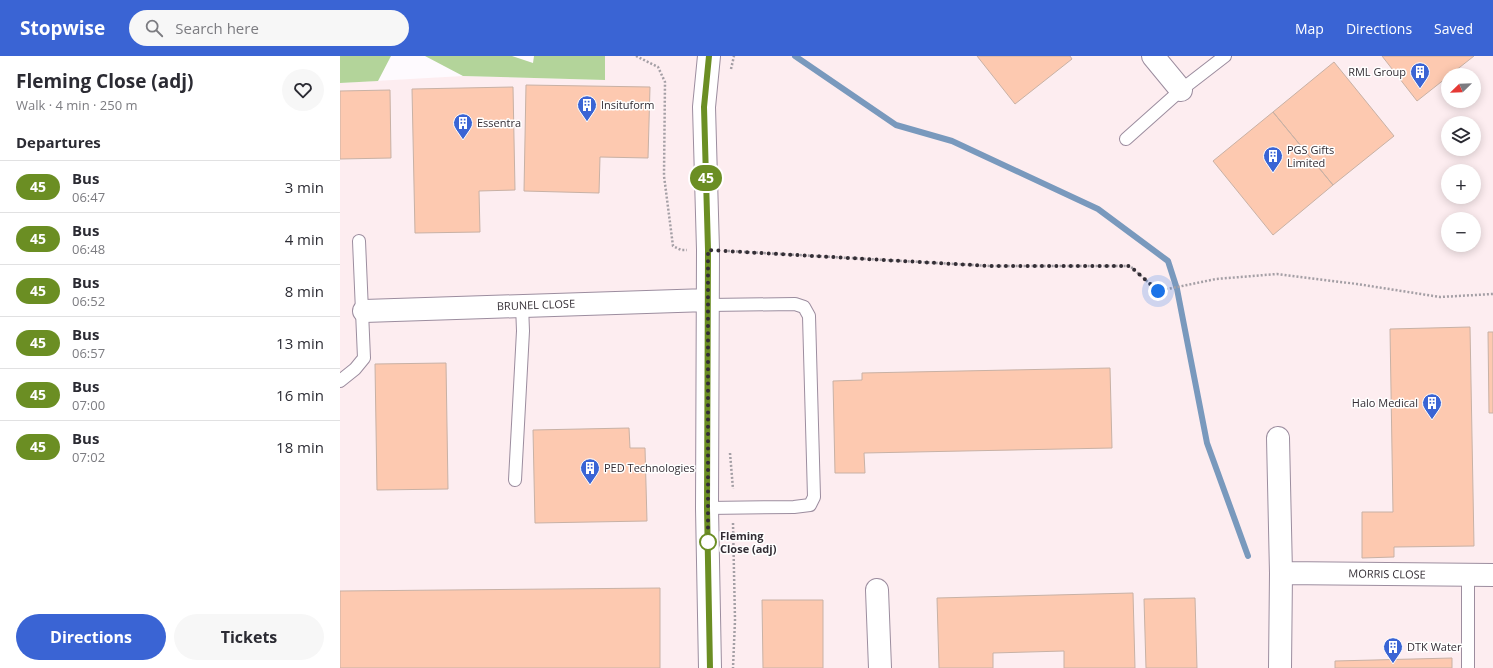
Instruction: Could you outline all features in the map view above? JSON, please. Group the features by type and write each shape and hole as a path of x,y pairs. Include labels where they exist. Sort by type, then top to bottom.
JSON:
{"street":[{"path":"709,56 704,107 708,250 707,508 710,668"},
{"path":"1153,56 1181,90"},
{"name":"BRUNEL CLOSE","path":"364,311 522,305 708,302"},
{"path":"1278,438 1281,573 1280,668"},
{"name":"MORRIS CLOSE","path":"1281,573 1493,575"},
{"path":"877,590 880,668"}],"lane":[{"path":"1126,139 1181,90 1225,56"},
{"path":"340,381 355,369 364,358 364,311 359,241"},
{"path":"707,508 794,507 810,505 814,497 809,316 804,306 795,304 708,302"},
{"path":"515,480 523,331 522,305"},
{"path":"1468,575 1468,668"}],"path":[{"path":"636,56 658,67 665,82 664,176 673,246 681,250 708,250 990,266 1130,266 1158,291 1216,279 1277,274 1440,297 1493,294"},
{"path":"733,523 735,620 733,668"}],"shaded area":[{"path":"605,56 1493,56 1493,668 340,668 340,83 463,76 605,80"}],"green space":[{"path":"340,56 391,56 378,81 340,83"},
{"path":"425,56 512,56 533,63 534,56 605,56 605,80 463,76"}],"building":[{"path":"977,56 1070,56 1072,59 1015,104"},
{"name":"RML Group","path":"1382,56 1474,56 1459,68 1441,68 1441,82 1417,101"},
{"path":"1334,62 1394,136 1333,185 1273,112"},
{"name":"Insituform","path":"526,85 650,87 648,158 600,157 599,193 524,191"},
{"name":"Essentra","path":"513,87 515,190 479,191 480,232 415,233 412,89"},
{"path":"390,90 391,158 340,159 340,91"},
{"name":"PGS Gifts Limited","path":"1273,112 1333,185 1273,235 1213,161"},
{"name":"Halo Medical","path":"1470,327 1474,546 1394,547 1394,557 1362,558 1362,512 1393,512 1390,329"},
{"path":"1488,332 1493,332 1493,413 1489,413"},
{"path":"446,363 448,489 377,490 375,364"},
{"path":"1110,368 1112,448 864,453 865,473 835,473 833,381 862,380 862,373"},
{"name":"PED Technologies","path":"629,428 630,448 645,448 647,521 535,523 533,430"},
{"path":"660,588 660,668 340,668 340,591"},
{"path":"1133,593 1135,668 1064,668 1064,651 993,653 993,668 939,668 937,598"},
{"path":"1195,598 1197,668 1146,668 1144,599"},
{"path":"762,600 823,600 823,668 763,668"},
{"name":"DTK Water","path":"1452,658 1452,668 1335,668 1335,661"}],"waterway":[{"path":"795,56 896,125 952,141 1098,209 1168,261 1177,289 1207,443 1248,556"}],"bus line":[{"name":"45","path":"709,56 704,107 708,250 707,508 710,668"}],"place":[{"name":"RML Group","path":"1420,89"},
{"name":"Insituform","path":"587,122"},
{"name":"Essentra","path":"463,140"},
{"name":"PGS Gifts Limited","path":"1273,173"},
{"name":"Halo Medical","path":"1432,420"},
{"name":"PED Technologies","path":"590,485"},
{"name":"Fleming Close (adj)","path":"708,542"},
{"name":"DTK Water","path":"1393,664"}],"route":[{"path":"708,542 708,250 990,266 1130,266 1158,291"}]}
